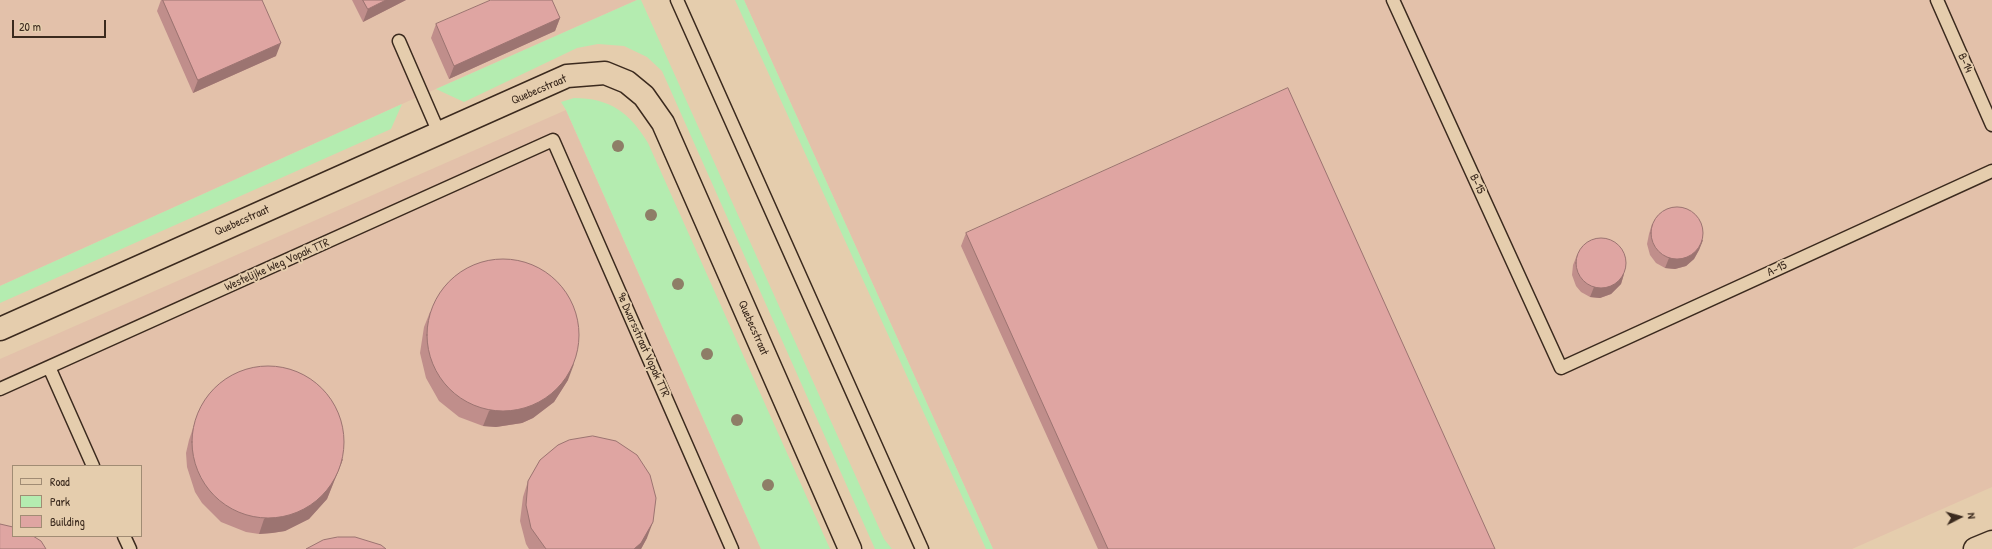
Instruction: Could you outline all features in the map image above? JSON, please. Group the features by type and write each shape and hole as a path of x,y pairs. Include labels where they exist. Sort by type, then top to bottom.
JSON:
{"street":[{"name":"Quebecstraat","path":"0,329 566,76 605,73 627,82 644,96 663,123 850,549"},
{"path":"1975,549 1992,542"}],"lane":[{"path":"677,0 922,549"},
{"name":"B-15","path":"1393,0 1561,368"},
{"name":"B-14","path":"1937,0 1992,125"},
{"path":"399,41 439,133"},
{"name":"Westelijke Weg Vopak TTR","path":"0,389 553,140"},
{"name":"9e Dwarsstraat Vopak TTR","path":"553,140 732,549"},
{"name":"A-15","path":"1561,368 1992,171"},
{"path":"49,367 93,465"},
{"path":"124,537 130,549"}],"shaded area":[{"path":"0,0 637,0 402,104 0,286"},
{"path":"744,0 1992,0 1992,487 1852,549 993,549"},
{"path":"566,110 761,549 0,549 0,359"}],"green space":[{"path":"637,0 641,0 884,539 892,549 875,549 662,71 647,57 624,46 598,44 577,48 464,102 436,89"},
{"path":"735,0 744,0 993,549 986,549"},
{"path":"574,98 598,101 618,109 634,123 648,143 830,549 761,549 566,110 561,102"},
{"path":"402,104 391,129 0,303 0,286"}],"building":[{"path":"163,0 262,0 281,43 198,80"},
{"path":"363,0 386,0 368,9"},
{"path":"491,0 552,0 560,18 454,66 436,24"},
{"path":"1288,88 1495,549 1108,549 966,233"},
{"path":"1677,207 1691,211 1699,219 1703,233 1699,247 1691,255 1677,259 1663,255 1655,247 1651,233 1655,219 1663,211"},
{"path":"1601,238 1610,240 1619,245 1624,254 1626,263 1624,272 1619,281 1610,286 1601,288 1592,286 1583,281 1578,272 1576,263 1578,254 1583,245 1592,240"},
{"path":"496,259 510,259 525,262 539,268 557,281 570,299 576,313 579,335 576,357 570,371 557,389 539,402 525,408 510,411 496,411 481,408 467,402 455,394 444,383 436,371 430,357 427,342 427,328 430,313 436,299 444,287 455,276 467,268 481,262"},
{"path":"268,366 290,369 304,375 322,388 335,406 341,420 344,442 341,464 335,478 322,496 304,509 290,515 268,518 246,515 232,509 214,496 201,478 195,464 192,442 195,420 201,406 214,388 232,375 246,369"},
{"path":"593,436 616,441 637,455 650,475 656,498 653,522 641,543 634,549 546,549 531,528 526,505 528,481 540,460 558,445 569,440"},
{"path":"0,524 12,527 12,537 35,537 41,541 46,549 0,549"},
{"path":"338,537 355,537 381,545 386,549 306,549 323,540"}]}
